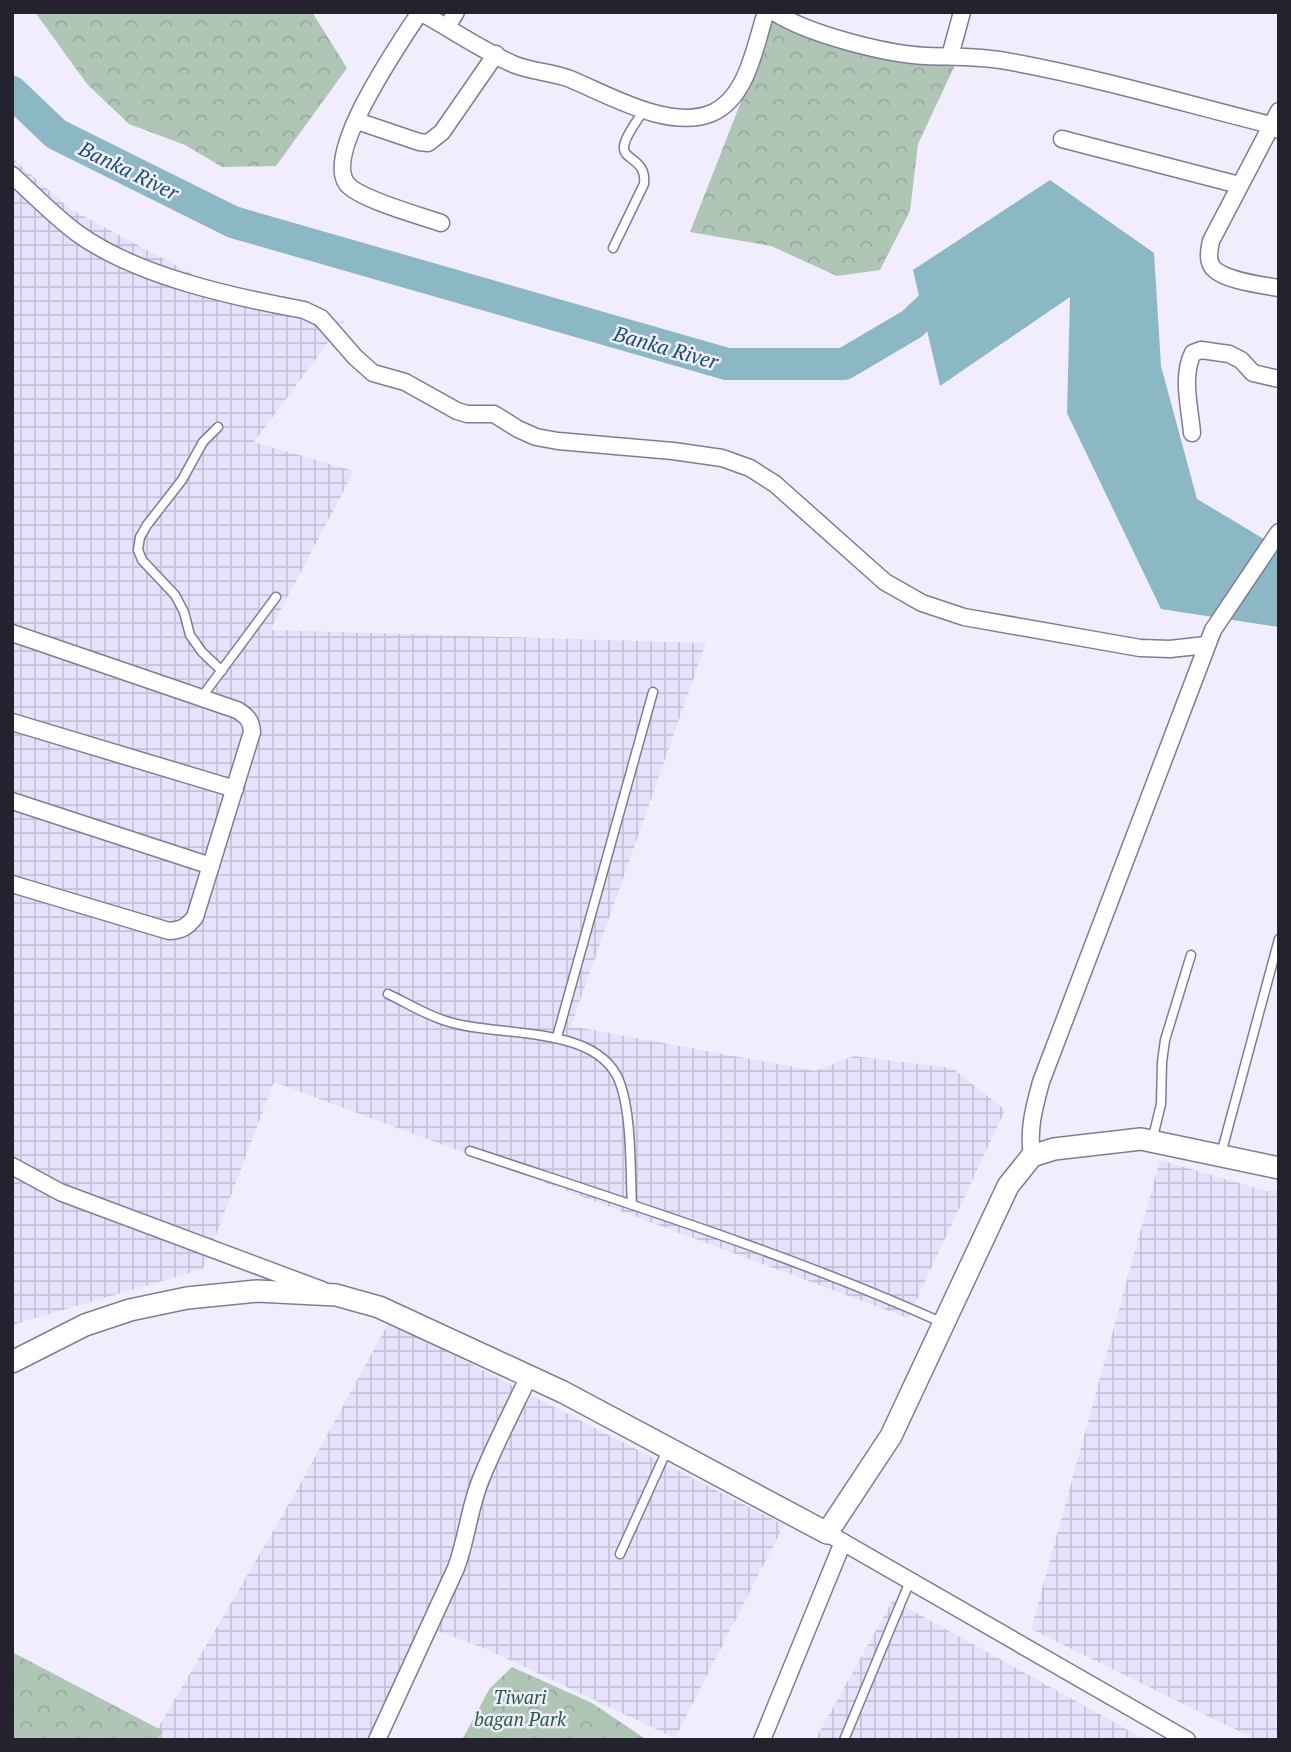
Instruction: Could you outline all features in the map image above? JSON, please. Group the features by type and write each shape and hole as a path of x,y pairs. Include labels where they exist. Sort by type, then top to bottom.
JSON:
{"street":[{"path":"441,223 363,195 348,186 342,173 343,158 357,121 387,63 420,12 531,71 569,78 644,110 692,118 713,113 729,101 743,81 766,12"},
{"path":"447,27 456,12"},
{"path":"774,12 786,20 857,44 891,52 1002,60 1041,67 1276,122 1239,186 1211,241 1208,255 1213,268 1226,276 1279,288"},
{"path":"950,56 962,12"},
{"path":"357,121 428,143 442,132 496,54"},
{"path":"1062,139 1239,186"},
{"path":"12,175 77,233 127,262 190,283 304,310 321,318 373,373 405,382 457,411 467,414 494,414 536,437 722,458 750,468 775,484 885,582 922,603 964,617 1140,649 1206,645"},
{"path":"1192,433 1187,373 1193,353 1201,350 1229,354 1241,360 1253,373 1279,379"},
{"path":"1032,1156 1029,1136 1041,1082 1169,750 1206,645 1213,630 1279,532"},
{"path":"12,634 237,710 246,715 251,723 251,732 235,789 195,917 189,926 169,931 146,926 12,884"},
{"path":"12,722 235,789"},
{"path":"12,801 211,866"},
{"path":"762,1740 835,1538 891,1436 1008,1185 1032,1156 1054,1149 1141,1139 1279,1168"},
{"path":"12,1166 60,1192 336,1295 379,1307 563,1392 835,1538 1187,1740"},
{"path":"12,1362 85,1325 130,1310 187,1298 257,1291 336,1295"},
{"path":"377,1740 456,1568 481,1479 529,1376"}],"lane":[{"path":"613,248 644,184 645,174 641,166 626,155 624,149 625,142 644,110"},
{"path":"218,427 203,442 182,480 147,525 140,537 138,550 142,560 175,595 184,612 190,635 202,652 222,671"},
{"path":"201,698 276,597"},
{"path":"557,1037 653,692"},
{"path":"1220,1157 1279,939"},
{"path":"1152,1141 1161,1104 1165,1040 1191,955"},
{"path":"388,993 445,1021 481,1030 557,1037 581,1045 606,1062 619,1081 625,1108 632,1205"},
{"path":"470,1152 632,1205 839,1278 943,1323"},
{"path":"620,1554 668,1448"},
{"path":"844,1740 910,1581"}],"shaded area":[{"path":"12,158 70,209 252,306 344,321 254,442 354,471 270,630 706,643 571,1026 815,1071 854,1056 952,1068 1005,1110 908,1318 274,1082 203,1269 12,1325"},
{"path":"1160,1160 1266,1191 1279,1190 1279,1740 1257,1740 1031,1629"},
{"path":"389,1322 784,1525 675,1738 486,1649 427,1627 367,1740 151,1740 293,1497"},
{"path":"893,1600 1146,1740 815,1740"}],"green space":[{"path":"35,12 312,12 347,68 276,166 222,167 185,145 129,124 87,84"},
{"path":"773,20 955,65 918,144 910,211 880,270 837,276 771,246 690,232"},
{"path":"12,1652 163,1731 157,1740 12,1740"},
{"name":"Tiwari bagan Park","path":"512,1667 592,1703 647,1740 462,1740 490,1688"}],"water":[{"path":"1050,180 1154,253 1161,366 1197,499 1279,548 1279,627 1161,609 1067,413 1070,297 940,386 913,270"}],"waterway":[{"name":"Banka River","path":"12,92 56,134 233,222 727,364 844,364 912,324 955,283"}]}
